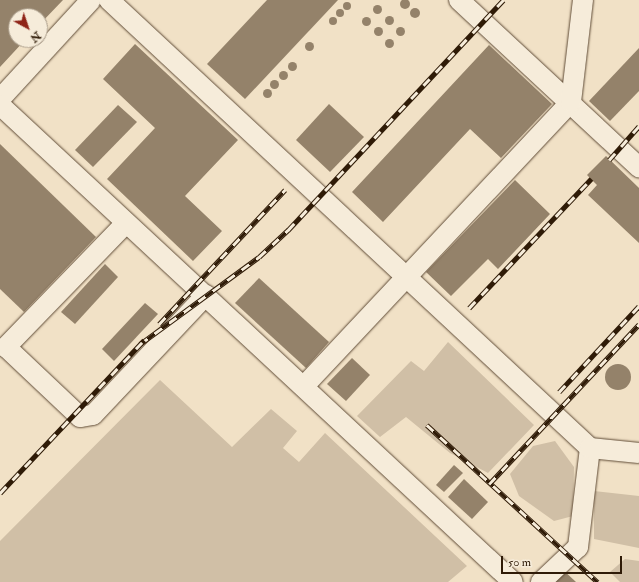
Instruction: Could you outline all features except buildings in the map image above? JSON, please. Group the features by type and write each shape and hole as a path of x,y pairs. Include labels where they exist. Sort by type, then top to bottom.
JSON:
{"lane":[{"path":"0,99 91,0"},
{"path":"109,0 590,448 639,453"},
{"path":"459,0 571,102 639,167"},
{"path":"305,385 571,102 583,0"},
{"path":"0,104 126,223 305,385 513,582"},
{"path":"126,223 3,344 80,417 93,415 206,295"},
{"path":"541,582 578,546 590,448"}],"shaded area":[{"path":"448,342 534,425 488,473 450,453 406,417 380,437 357,416 411,361 424,371"},
{"path":"160,380 232,447 271,409 297,431 283,448 299,462 325,433 467,566 448,582 0,582 0,541"},
{"path":"555,441 574,467 573,516 554,521 519,496 510,474 533,446"},
{"path":"594,491 639,496 639,548 594,539"},
{"path":"625,559 639,561 639,582 620,582 610,572"}],"railway":[{"path":"140,344 259,257 288,230 503,0"},
{"path":"609,160 639,126"},
{"path":"469,308 591,179"},
{"path":"159,324 285,190"},
{"path":"559,392 639,306"},
{"path":"489,484 639,324"},
{"path":"0,493 144,340"},
{"path":"427,425 598,582"}]}
